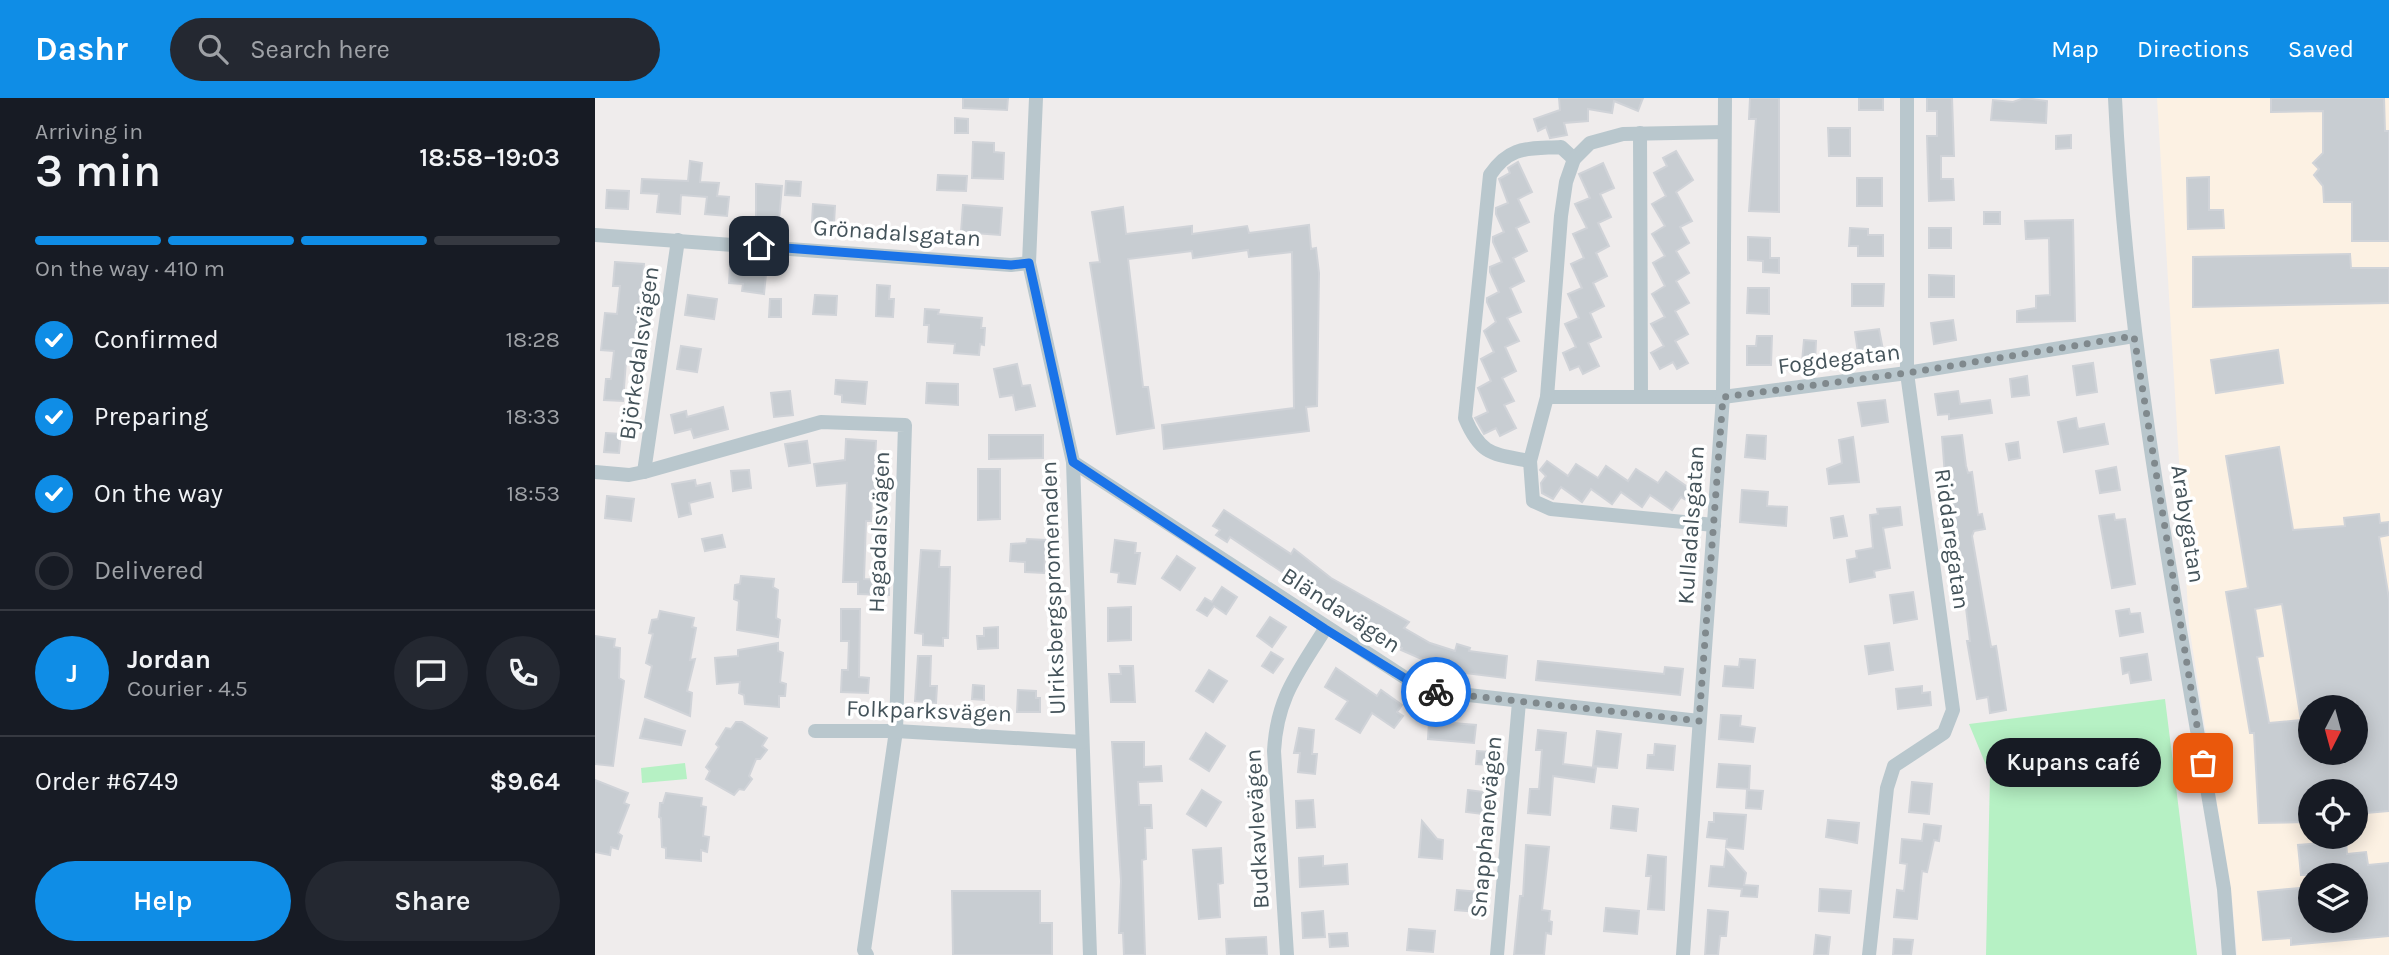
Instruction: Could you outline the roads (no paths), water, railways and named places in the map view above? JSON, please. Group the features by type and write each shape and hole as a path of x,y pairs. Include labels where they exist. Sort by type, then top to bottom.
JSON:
{"street":[{"name":"Ulriksbergspromenaden","path":"1036,98 1029,263 1073,462 1090,955"},
{"name":"Kulladalsgatan","path":"1683,955 1723,397 1725,98"},
{"name":"Riddaregatan","path":"1870,955 1887,788 1894,766 1944,733 1953,710 1907,373 1907,98"},
{"name":"Arabygatan","path":"2115,98 2119,196 2134,336 2224,889 2229,955"},
{"path":"1714,525 1551,509 1533,501 1531,460 1547,397 1562,216 1566,182 1574,159 1590,143 1623,134 1724,132"},
{"path":"1640,133 1641,397"},
{"path":"1531,460 1488,454 1473,438 1465,418 1490,176 1500,161 1519,149 1561,147 1574,159"},
{"name":"Grönadalsgatan","path":"595,235 1011,265 1029,263"},
{"name":"Björkedalsvägen","path":"644,472 678,240"},
{"name":"Fogdegatan","path":"1547,397 1723,397 1907,373 2134,336"},
{"name":"Hagadalsvägen","path":"595,472 629,475 644,472 821,422 905,425 896,731 864,950 867,955"},
{"name":"Bländavägen","path":"1073,462 1325,629 1424,690 1699,721"},
{"name":"Budkavlevägen","path":"1286,955 1274,751 1276,725 1282,699 1325,629"},
{"name":"Snapphanevägen","path":"1497,955 1519,702"},
{"name":"Folkparksvägen","path":"815,731 896,731 1082,742"}],"place":[{"name":"Kupans café","path":"2203,763"}]}
